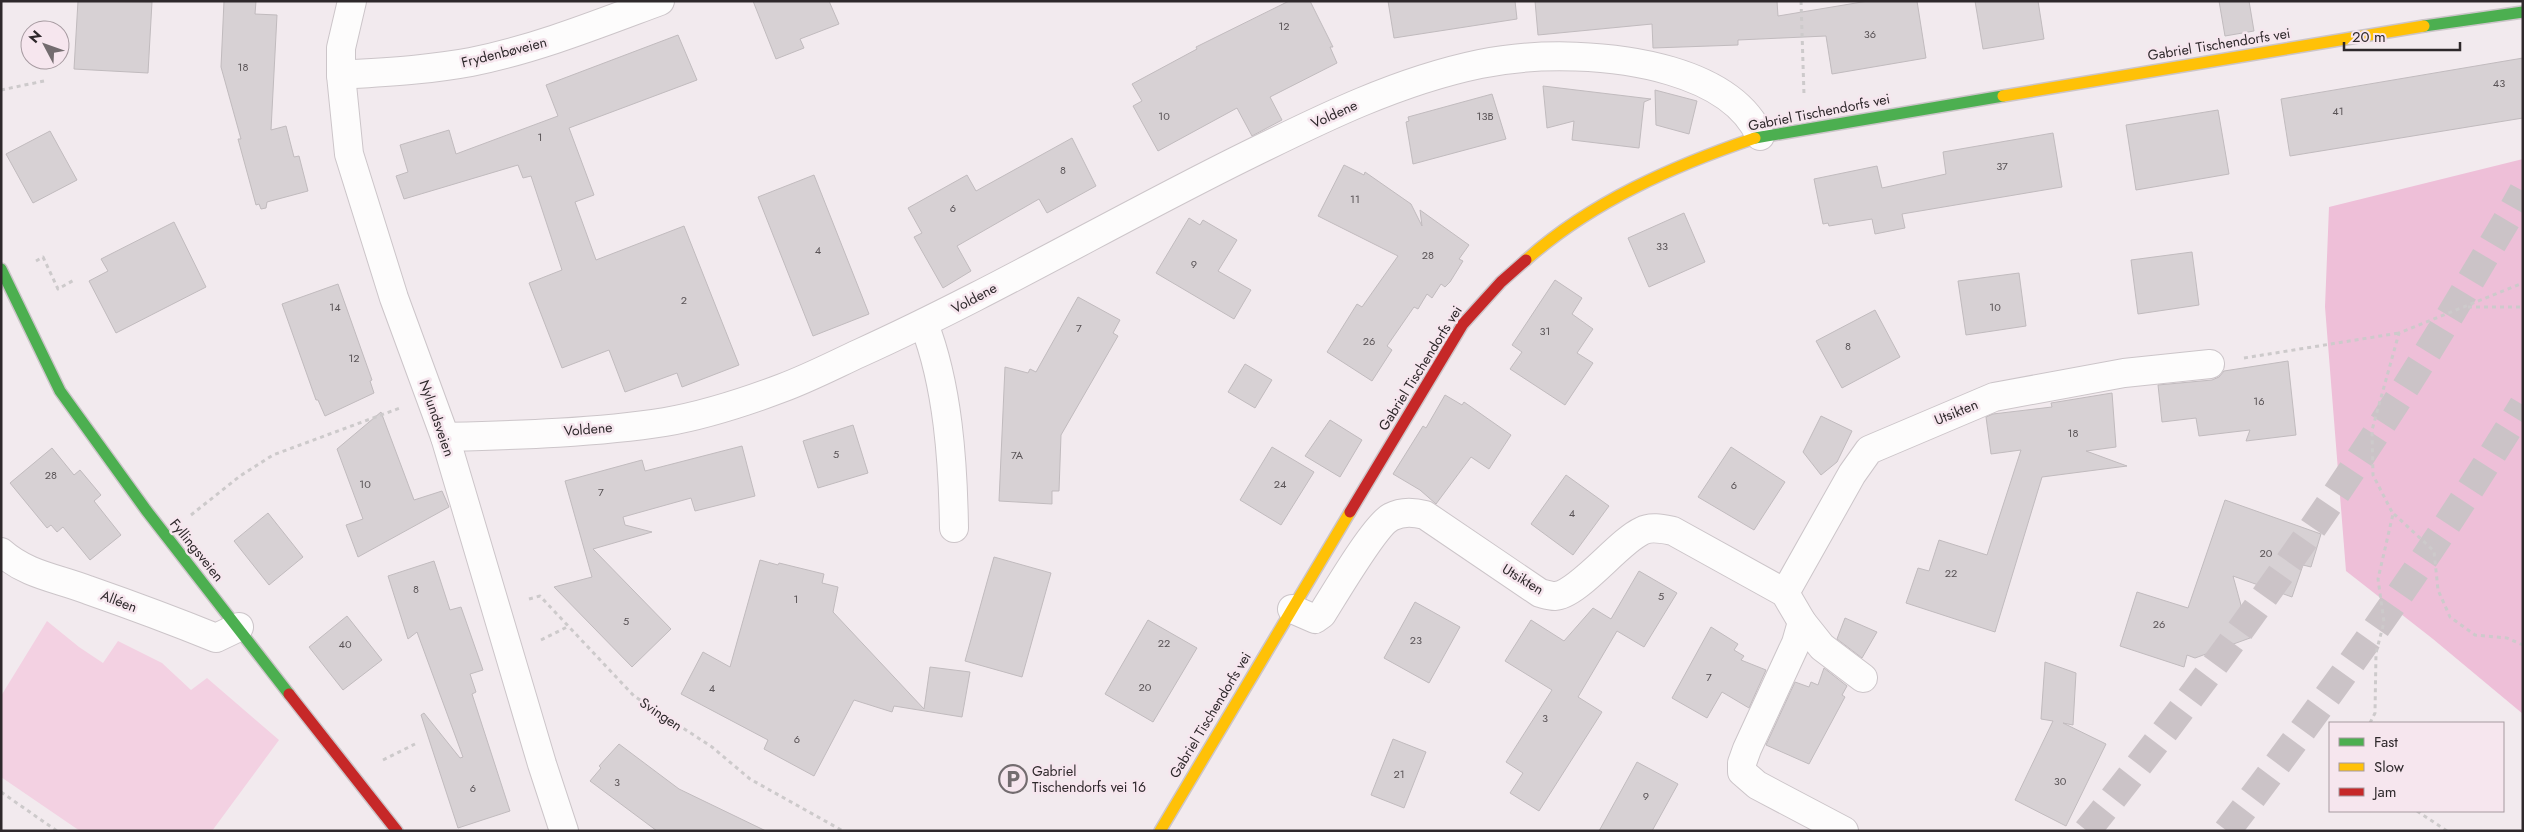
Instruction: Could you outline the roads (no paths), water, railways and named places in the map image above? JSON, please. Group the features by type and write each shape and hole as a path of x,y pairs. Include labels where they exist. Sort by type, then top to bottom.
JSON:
{"street":[{"name":"Nylundsveien","path":"352,1 341,48 341,75 349,154 394,298 445,437 494,606 564,831"},
{"name":"Frydenbøveien","path":"341,75 420,70 472,62 542,44 660,1"},
{"name":"Gabriel Tischendorfs vei","path":"1160,831 1440,360 1471,314 1503,280 1565,229 1623,194 1712,152 1760,136 2393,31 2523,12"},
{"name":"Voldene","path":"445,437 502,436 669,421 733,405 784,387 924,324 1171,193 1335,112 1401,86 1482,64 1555,56 1630,62 1660,68 1688,76 1720,91 1752,119 1760,136"},
{"name":"Fyllingsveien","path":"1,269 60,391 146,510 239,627 332,751 397,831"},
{"path":"924,324 935,352 940,376 952,470 954,528"},
{"name":"Utsikten","path":"1292,609 1315,619 1322,614 1372,537 1391,517 1412,512 1425,515 1540,593 1556,596 1566,592 1599,568 1626,541 1643,530 1656,528 1673,531 1785,593 1852,474 1869,450 1994,397 2124,373 2210,364"},
{"name":"Alléen","path":"1,552 13,563 34,574 81,587 216,638 239,627"},
{"path":"1785,593 1802,622 1822,647 1863,678"},
{"path":"1802,622 1796,643 1747,749 1742,763 1742,772 1758,785 1844,831"}],"tunnel":[{"path":"2087,831 2237,635 2332,500 2421,362 2523,191"},
{"path":"2227,831 2381,622 2454,515 2523,405"}],"place":[{"name":"Gabriel Tischendorfs vei 16","path":"1013,779"}]}
